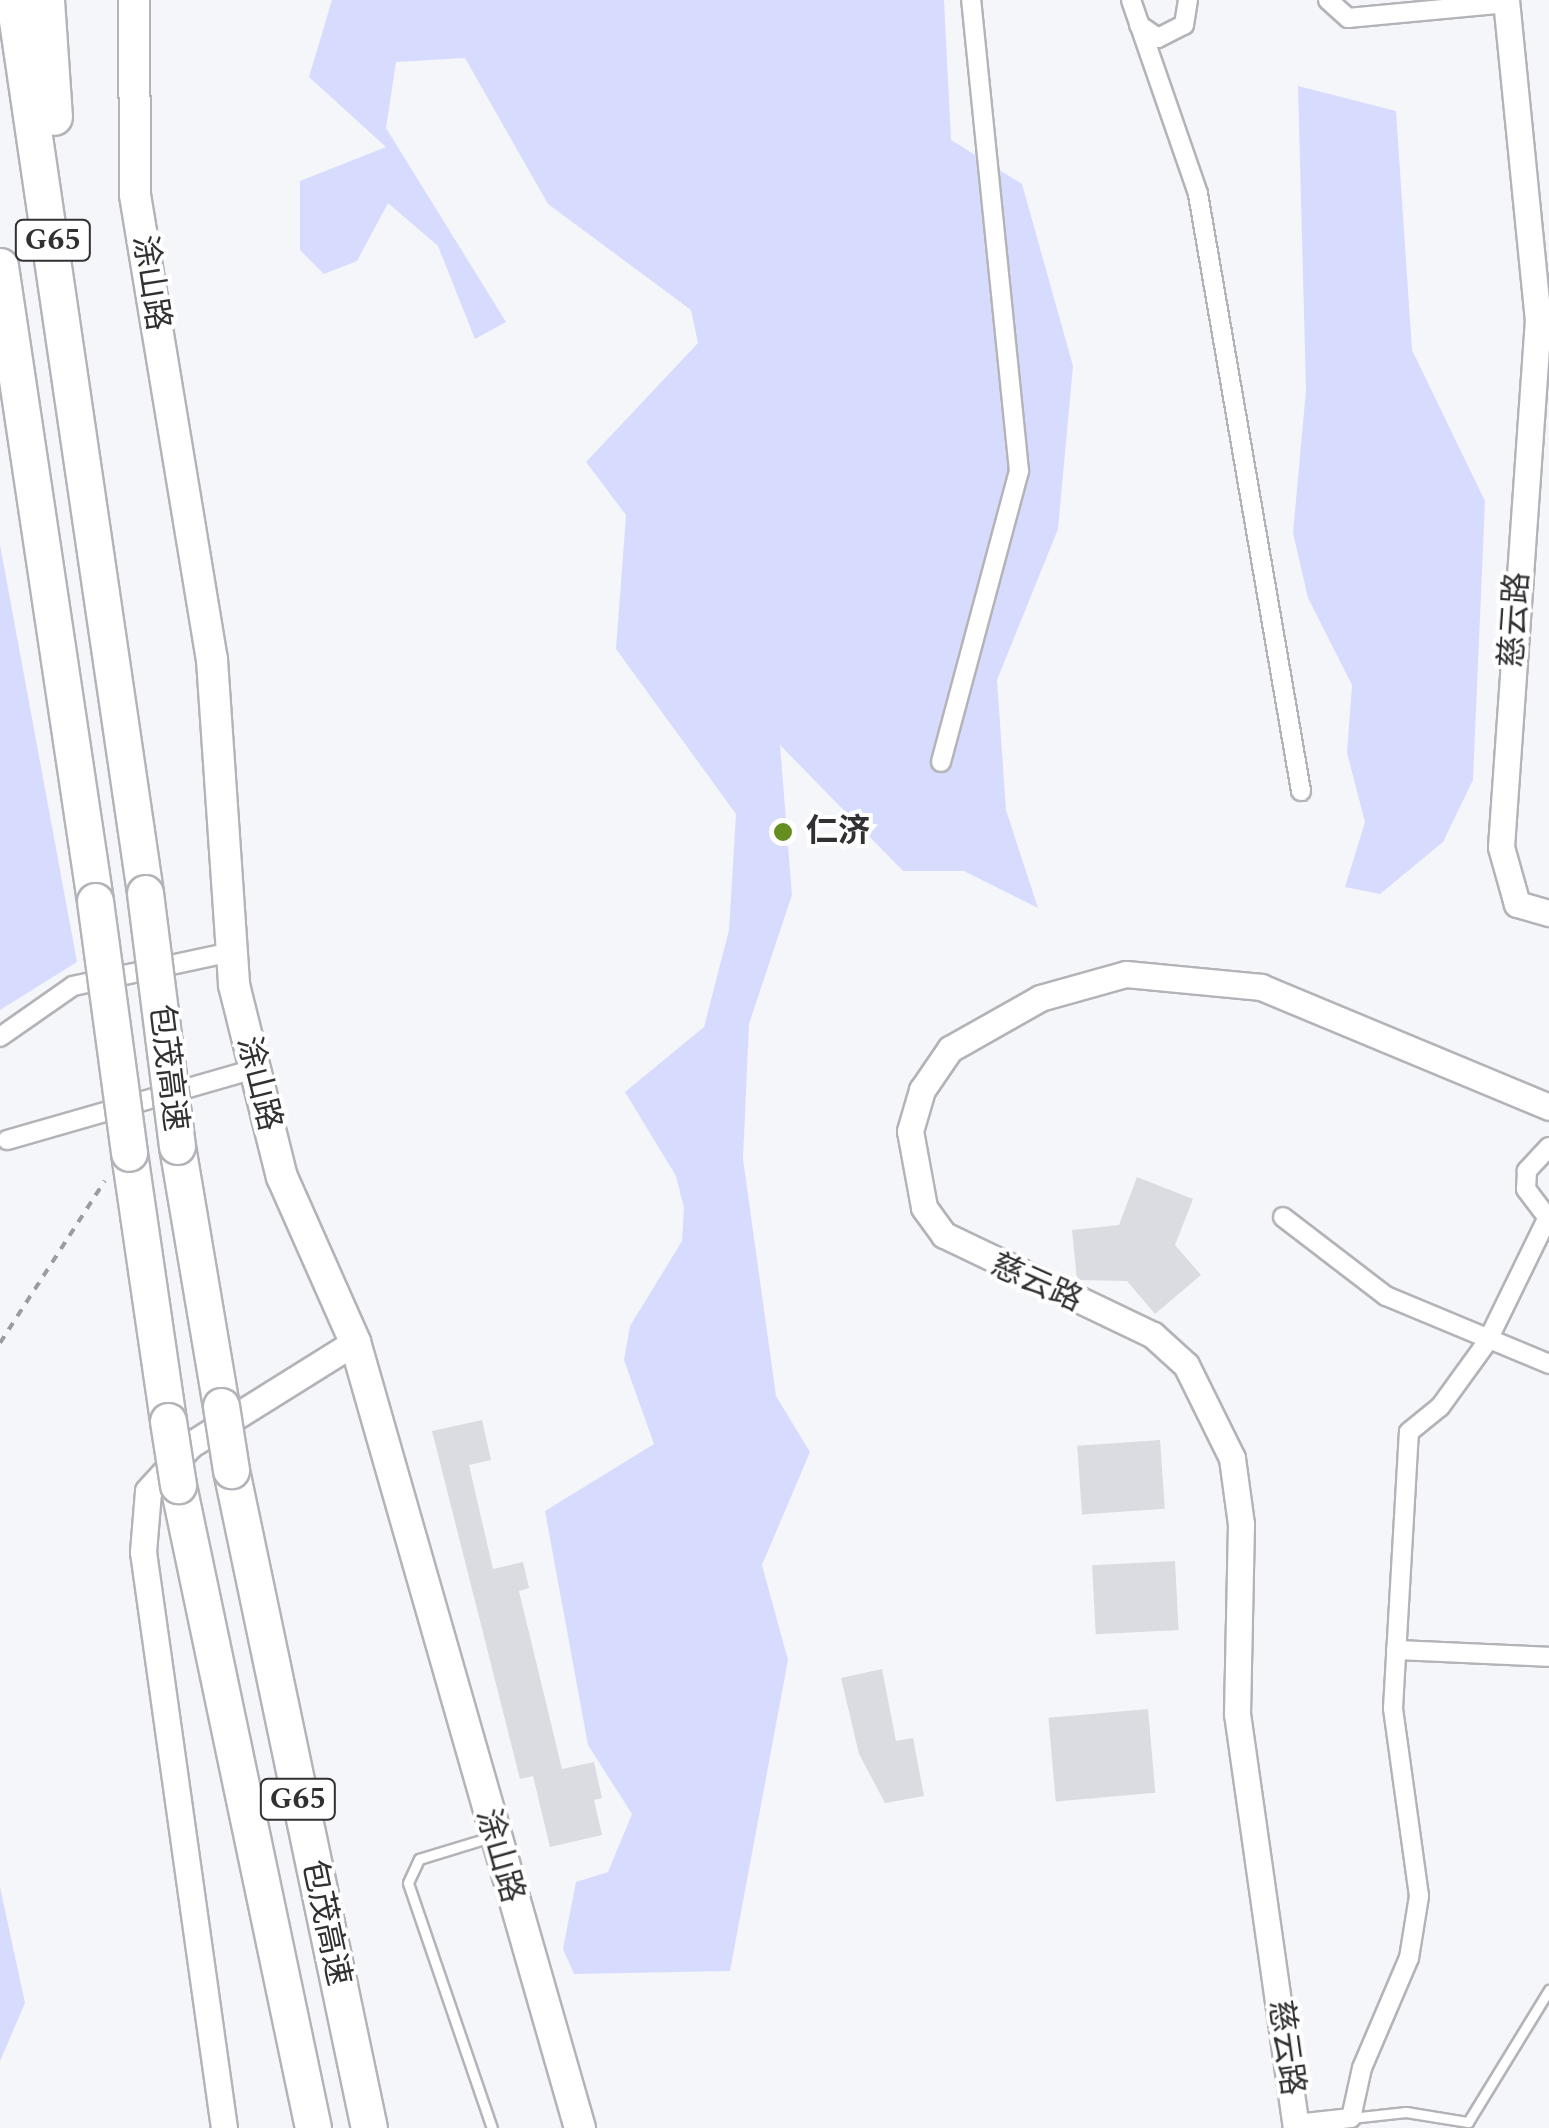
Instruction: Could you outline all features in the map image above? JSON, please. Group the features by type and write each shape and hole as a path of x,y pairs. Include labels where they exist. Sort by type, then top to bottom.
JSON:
{"highway":[{"name":"包茂高速","path":"14,0 82,481 146,893 177,1146 220,1406 369,2128"},
{"path":"46,0 71,387"},
{"name":"包茂高速","path":"0,266 94,901 121,1158 178,1485 314,2128"},
{"path":"0,279 8,327"}],"main road":[{"name":"涂山路","path":"134,0 136,195 212,660 231,952 254,1069 282,1177 355,1342 580,2128"}],"street":[{"path":"941,762 1019,470 970,0"},
{"path":"1131,0 1198,194 1300,791"},
{"path":"1139,24 1158,38 1184,24 1188,0"},
{"path":"1328,0 1348,18 1506,2"},
{"name":"慈云路","path":"1506,2 1538,320 1501,847 1516,904 1549,913"},
{"path":"0,1037 72,986 231,952"},
{"name":"慈云路","path":"1296,2126 1237,1714 1240,1524 1232,1458 1186,1365 1153,1336 973,1256 944,1234 924,1207 910,1131 922,1090 950,1049 1040,998 1126,974 1261,987 1549,1108"},
{"path":"7,1140 254,1069"},
{"path":"1296,2126 1351,2118 1362,2068 1409,1958 1419,1896 1393,1708 1408,1432 1440,1407 1487,1342 1548,1219 1526,1183 1549,1146"},
{"path":"1283,1217 1386,1296 1487,1342 1549,1364"},
{"path":"224,2128 142,1552 148,1491 190,1446 355,1342"},
{"path":"1396,1650 1549,1657"}],"lane":[{"path":"492,2128 408,1883 419,1858 494,1836"},
{"path":"1351,2118 1406,2112 1468,2122 1549,1990"}],"path":[{"path":"0,1344 121,1158"}],"shaded area":[{"path":"332,0 944,0 951,140 1022,184 1073,366 1058,529 997,680 1006,810 1038,908 964,871 903,871 780,745 792,895 749,1024 743,1159 776,1396 810,1452 762,1565 788,1660 730,1971 574,1974 563,1949 576,1882 608,1872 632,1814 588,1745 545,1511 654,1444 624,1360 630,1326 682,1241 684,1208 676,1176 625,1092 704,1027 729,930 736,814 616,649 626,515 586,462 698,343 691,310 548,204 465,58 396,62 386,128 506,322 475,339 438,246 388,203 357,261 324,274 300,250 300,181 386,147 309,77"},
{"path":"1298,86 1396,111 1412,350 1485,501 1473,780 1443,842 1380,894 1345,887 1365,822 1347,753 1352,685 1308,598 1293,533 1306,390"},
{"path":"0,545 77,962 0,1010"},
{"path":"0,1887 25,2003 0,2061"}],"building":[{"path":"1137,1177 1193,1199 1175,1245 1201,1275 1155,1314 1127,1281 1077,1280 1072,1230 1119,1225"},
{"path":"482,1420 491,1460 469,1465 493,1569 523,1562 529,1588 519,1591 562,1769 594,1762 602,1798 594,1800 602,1835 550,1847 533,1776 520,1779 432,1431"},
{"path":"1160,1440 1165,1509 1082,1515 1077,1446"},
{"path":"1175,1561 1179,1630 1096,1634 1092,1565"},
{"path":"882,1669 896,1741 913,1738 924,1796 885,1803 859,1754 841,1678"},
{"path":"1148,1709 1155,1793 1056,1801 1048,1718"}],"place":[{"name":"仁济","path":"783,832"}]}
